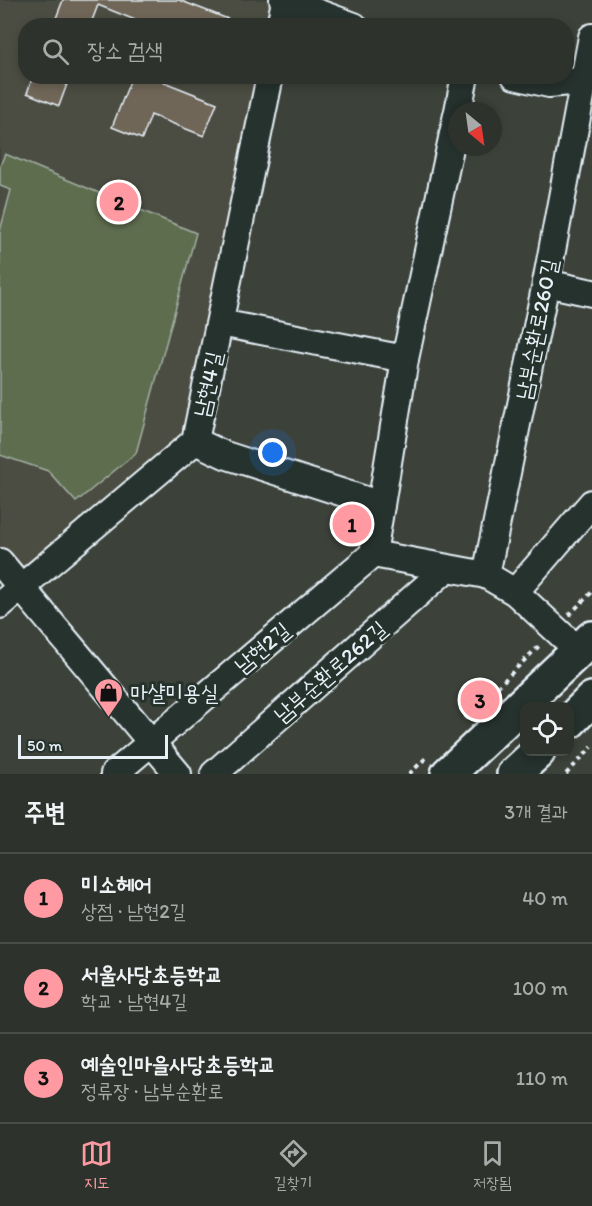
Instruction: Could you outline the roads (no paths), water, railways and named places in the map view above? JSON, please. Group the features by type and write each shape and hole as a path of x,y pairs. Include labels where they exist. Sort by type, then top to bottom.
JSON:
{"main road":[{"path":"441,762 580,673"},
{"path":"514,774 534,756"}],"street":[{"path":"283,9 321,18"},
{"name":"남부순환로260길","path":"486,575 588,81 592,37"},
{"name":"남현4길","path":"0,605 195,441 268,84"},
{"path":"460,102 463,84"},
{"path":"449,156 405,359 374,554 486,575 515,592 580,673"},
{"path":"546,283 592,293"},
{"path":"220,323 405,359"},
{"path":"195,441 225,455 381,505"},
{"path":"515,592 592,503"},
{"name":"남현2길","path":"114,774 374,554"},
{"path":"0,562 178,774"},
{"name":"남부순환로262길","path":"214,774 446,569"}],"place":[{"name":"서울사당초등학교","path":"119,202"},
{"name":"미소헤어","path":"352,524"},
{"name":"예술인마을사당초등학교","path":"480,700"},
{"name":"마샬미용실","path":"109,718"}]}
